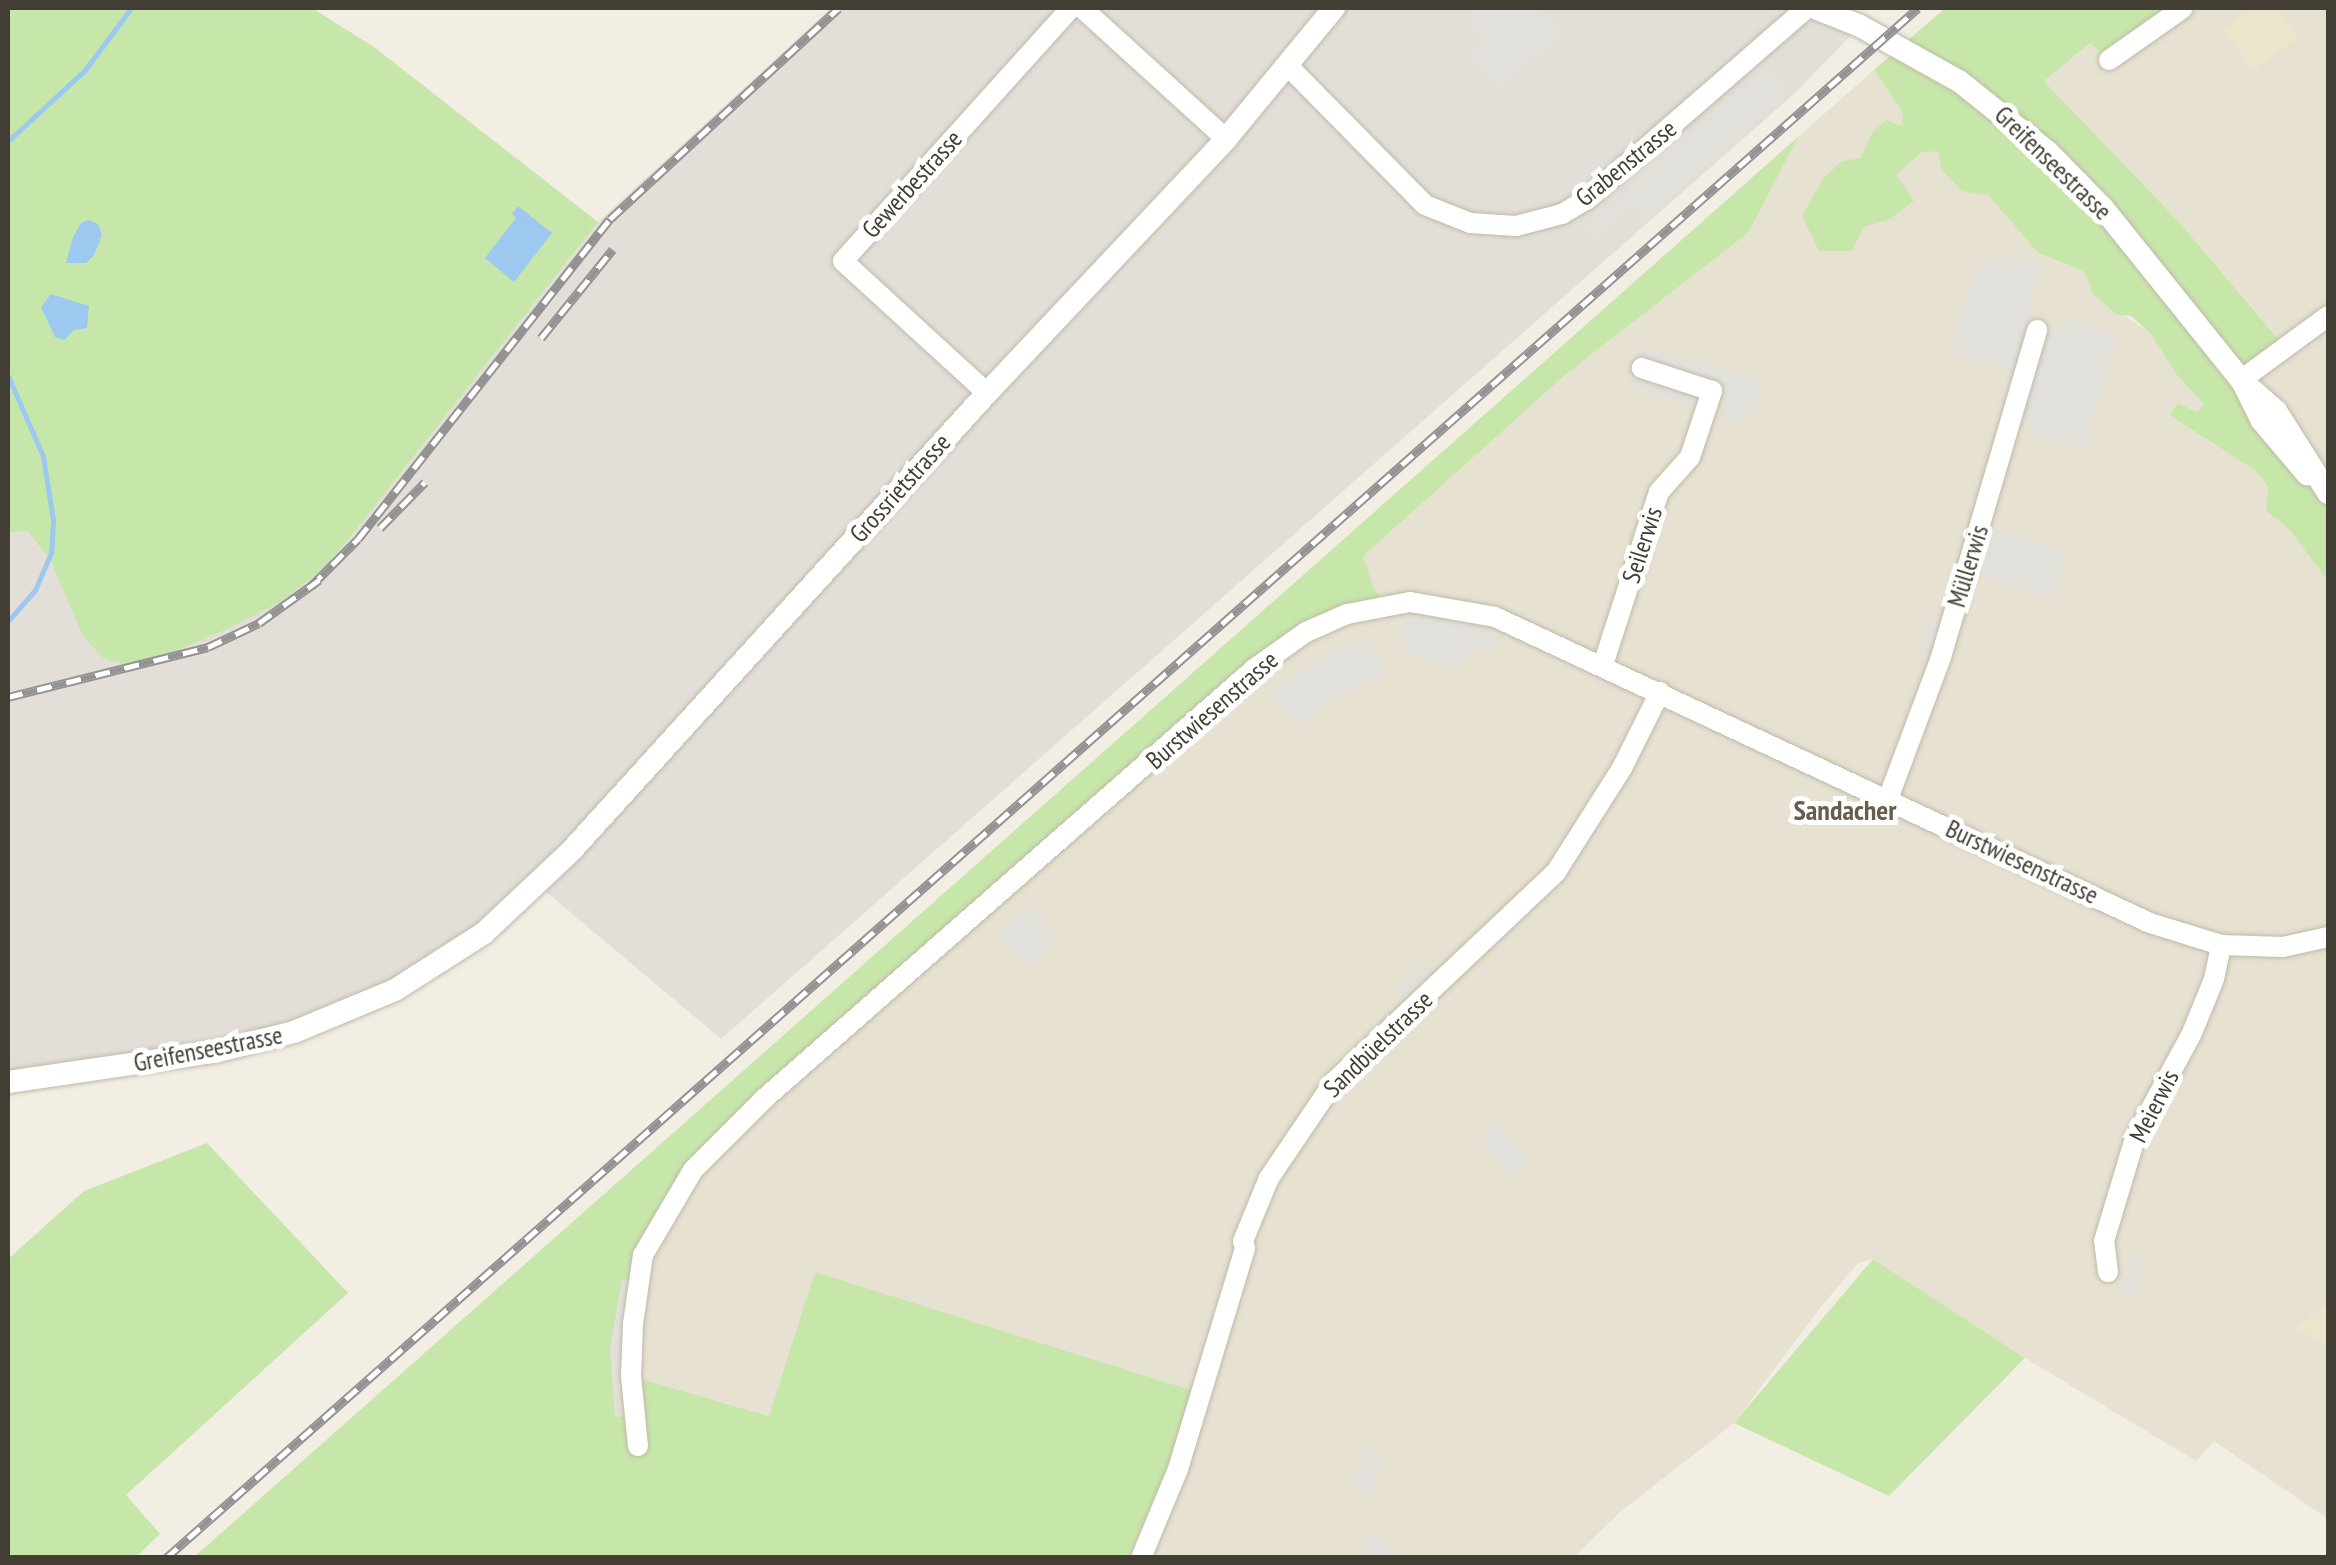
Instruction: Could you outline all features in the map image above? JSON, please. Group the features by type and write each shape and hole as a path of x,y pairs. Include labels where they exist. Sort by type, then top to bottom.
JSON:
{"street":[{"name":"Gewerbestrasse","path":"987,393 843,260 1071,8"},
{"path":"1082,8 1226,139"},
{"name":"Grossrietstrasse","path":"452,956 511,910 571,851 987,393 1226,139 1290,67 1334,8"},
{"name":"Grabenstrasse","path":"1290,67 1425,205 1470,223 1516,226 1562,214 1587,198 1807,8"},
{"name":"Greifenseestrasse","path":"1815,8 1873,33 1959,81 2036,142 2102,206 2242,380 2276,411 2325,488"},
{"path":"2109,60 2183,8"},
{"path":"2242,380 2328,316"},
{"name":"Müllerwis","path":"1888,799 1941,657 2038,330"},
{"name":"Seilerwis","path":"1602,665 1660,492 1690,457 1712,391 1642,368"},
{"name":"Burstwiesenstrasse","path":"638,1446 631,1376 633,1324 643,1255 693,1170 765,1098 1254,668 1324,623 1385,604 1410,602 1496,616 2138,918 2222,944 2284,946 2328,937"},
{"name":"Sandbüelstrasse","path":"1142,1558 1178,1469 1244,1249 1243,1241 1269,1178 1334,1082 1556,872 1622,768 1660,692"},
{"name":"Meierwis","path":"2108,1272 2104,1241 2134,1138 2192,1032 2214,979 2222,944"},
{"name":"Greifenseestrasse","path":"8,1082 264,1042 356,1009 452,956"}],"shaded area":[{"path":"831,8 1815,8 1860,26 1795,93 721,1039 538,885 332,1019 8,1082 8,533 27,531 127,665 159,658 280,602 340,550 598,222"},
{"path":"1482,8 1537,8 1560,33 1499,88 1470,57 1488,42 1469,19"},
{"path":"2183,8 2328,8 2328,499 2241,380 2286,347 2180,223 2044,81 2090,43 2108,60"},
{"path":"2253,8 2277,8 2299,37 2253,71 2223,30"},
{"path":"1767,68 1788,92 1644,219 1632,206 1596,237 1587,227"},
{"path":"1874,70 1903,113 1901,126 1872,133 1860,158 1864,227 1890,219 1913,202 1895,175 1922,152 1938,150 1941,169 1961,186 1988,194 2038,253 2084,271 2094,295 2150,333 2176,374 2204,404 2198,412 2178,403 2169,415 2256,471 2268,487 2266,511 2288,528 2328,581 2328,1519 2214,1441 2196,1461 2025,1358 1873,1259 1858,1263 1734,1423 1620,1512 1574,1557 1128,1557 1168,1466 815,1273 770,1416 631,1376 638,1282 685,1180 1254,669 1384,603 1374,589 1362,556 1565,375 1748,233 1799,136"},
{"path":"1994,253 2039,267 2026,312 2033,315 2015,371 1951,351 1975,268 1991,263"},
{"path":"2066,318 2116,338 2084,449 2030,432 2033,423 2021,419 2049,333"},
{"path":"1640,346 1763,381 1757,408 1741,423 1721,417 1724,403 1715,401 1711,415 1628,385"},
{"path":"1994,529 2066,553 2051,598 1979,574"},
{"path":"1400,616 1453,620 1500,634 1496,645 1464,654 1461,665 1407,655"},
{"path":"1927,618 1951,625 1941,657 1917,649"},
{"path":"1370,637 1384,675 1341,695 1299,724 1269,695 1318,659"},
{"path":"1028,905 1057,939 1027,967 998,933"},
{"path":"1425,964 1433,972 1404,999 1396,990"},
{"path":"1496,1123 1528,1160 1511,1175 1480,1138"},
{"path":"2135,1252 2147,1257 2133,1300 2121,1296"},
{"path":"622,1279 638,1282 634,1416 615,1417 610,1348"},
{"path":"2328,1303 2328,1346 2295,1328"},
{"path":"1369,1444 1381,1457 1366,1501 1353,1482"},
{"path":"1373,1533 1396,1557 1367,1557 1357,1547"}],"green space":[{"path":"8,8 312,8 374,47 598,222 340,550 313,577 280,602 227,629 159,658 127,665 103,658 83,636 51,562 27,531 8,533"},
{"path":"1945,8 2183,8 2109,60 2090,43 2044,81 2180,223 2286,348 2242,380 2328,499 2328,581 2288,528 2266,511 2268,487 2256,471 2169,415 2178,403 2197,412 2204,404 2176,374 2150,333 2131,316 2116,314 2093,294 2084,271 2038,253 1988,195 1962,191 1941,169 1938,151 1922,152 1896,175 1914,201 1890,219 1864,227 1852,251 1819,251 1802,216 1823,179 1842,161 1860,158 1872,133 1886,120 1901,126 1903,113 1874,70"},
{"path":"1799,136 1748,233 1565,375 1363,556 1374,589 1385,603 1306,632 721,1138 643,1255 631,1376 769,1416 815,1272 1200,1393 1128,1557 193,1558"},
{"path":"207,1143 348,1293 126,1495 160,1534 136,1557 8,1557 8,1259 84,1191"},
{"path":"1873,1259 2025,1358 1889,1496 1734,1423"}],"water":[{"path":"518,206 552,233 514,282 485,258 516,218 512,214"},
{"path":"88,220 98,224 102,235 94,255 86,263 66,263 73,237 81,223"},
{"path":"51,294 89,306 87,328 74,330 65,340 55,337 41,307"}],"waterway":[{"path":"8,141 85,70 131,8"},
{"path":"8,376 43,456 53,520 51,553 35,590 8,621"}],"railway":[{"path":"311,586 358,539 610,219 839,8"},
{"path":"166,1558 1918,8"},
{"path":"541,338 613,249"},
{"path":"380,528 425,482"},
{"path":"8,697 208,647 259,623 319,580"}],"district":[{"name":"Sandacher","path":"1845,810"}]}
